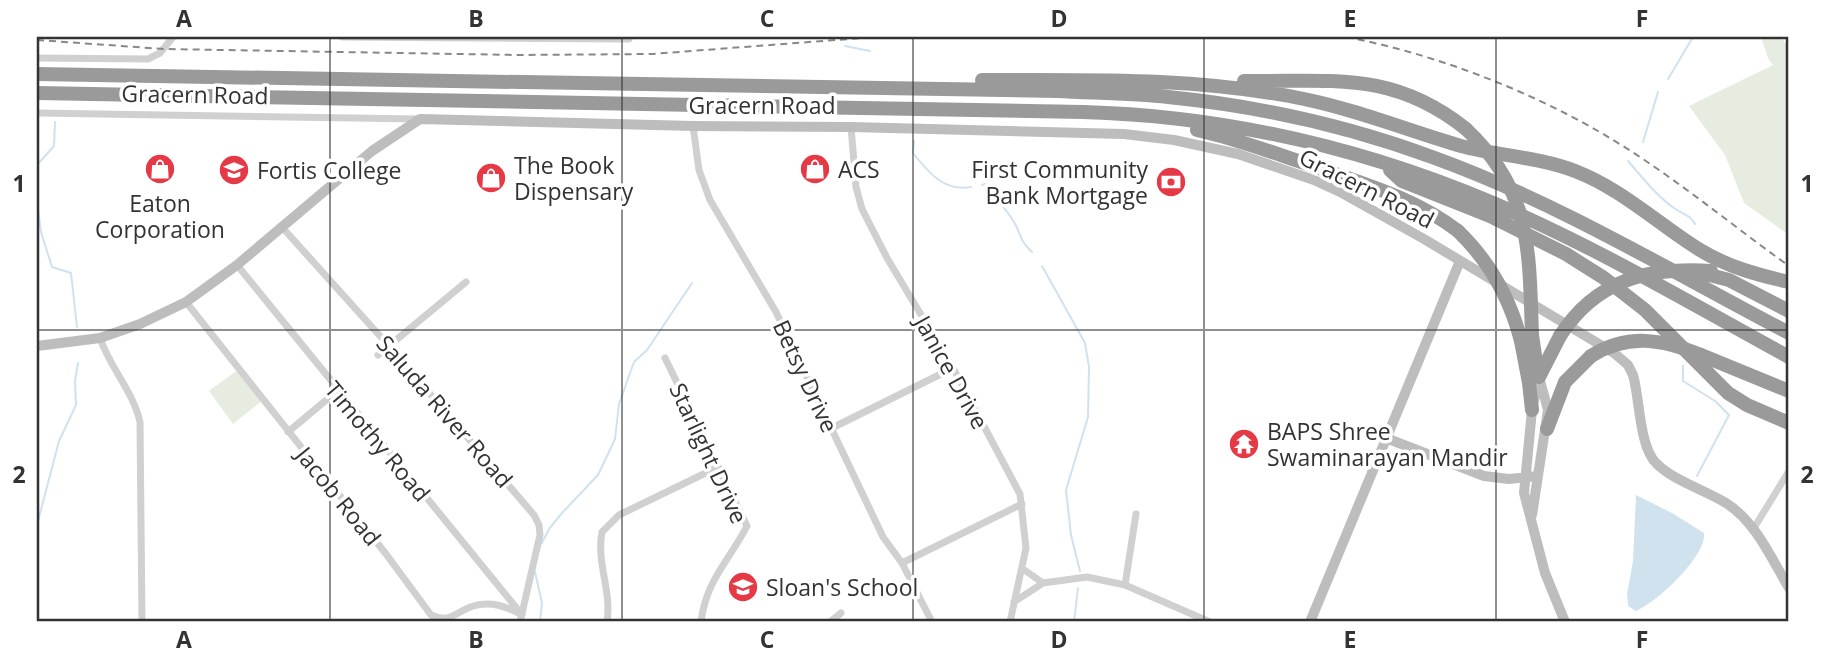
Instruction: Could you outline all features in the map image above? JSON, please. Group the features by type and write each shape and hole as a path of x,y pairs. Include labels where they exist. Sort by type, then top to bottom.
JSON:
{"highway":[{"path":"37,74 1043,90 1169,97 1266,112 1333,126 1433,157 1523,195 1654,260 1789,333"},
{"path":"711,86 861,81 1326,82 1375,85 1400,90 1442,111 1465,129 1498,166 1513,194 1522,218 1528,250 1526,338 1532,410"},
{"path":"1124,81 1237,89 1302,99 1464,146 1562,166 1609,187 1706,254 1756,276"},
{"path":"37,93 1124,114 1183,119 1331,147 1472,195 1557,233 1789,357"},
{"path":"1124,114 1228,136 1418,204 1458,231 1481,256 1496,278 1526,338 1539,377"},
{"path":"1384,165 1402,181 1490,216 1566,254 1604,278 1645,310 1728,393 1747,405 1789,423"},
{"path":"1687,270 1729,280 1789,311"},
{"path":"1539,377 1560,336 1581,309 1611,287 1643,274 1711,271 1789,283"},
{"path":"1546,429 1565,382 1591,356 1619,343 1644,339 1669,343 1789,391"},
{"path":"1723,364 1789,398"}],"street":[{"path":"37,58 148,59 160,53 173,37"},
{"path":"342,37 629,39"},
{"name":"Gracern Road","path":"37,113 1124,134 1238,154 1314,180 1371,209 1614,353 1628,365 1637,388 1648,450 1655,463 1727,503 1754,528 1789,588"},
{"path":"37,346 100,338 140,324 186,302 237,265 372,151 420,119"},
{"name":"Betsy Drive","path":"693,127 699,170 710,200 776,312 883,537 902,562 932,622"},
{"name":"Janice Drive","path":"851,127 856,187 862,209 887,258 953,368 1020,494 1026,548 1010,622"},
{"name":"Saluda River Road","path":"281,226 389,346 534,515 540,535 521,618"},
{"path":"1310,622 1460,261"},
{"name":"Timothy Road","path":"237,265 521,618"},
{"path":"378,355 466,282"},
{"name":"Jacob Road","path":"186,302 431,615 449,619 470,607 492,604 508,607 521,618"},
{"path":"100,338 110,363 131,398 140,422 142,622"},
{"name":"Starlight Drive","path":"664,358 747,526 710,584 701,622"},
{"path":"830,429 953,368"},
{"path":"1531,477 1546,429 1547,400 1539,377"},
{"path":"1539,377 1532,410 1532,518 1545,573 1565,622"},
{"path":"288,432 337,391"},
{"path":"1385,438 1496,479 1531,477"},
{"path":"607,622 609,611 599,546 602,532 619,515 718,467"},
{"path":"1754,528 1789,471"},
{"path":"902,562 1022,504"},
{"path":"1125,585 1136,514"},
{"path":"1023,569 1043,583"},
{"path":"1014,602 1043,583 1087,578 1125,585 1210,622"},
{"path":"830,622 841,613"}],"shaded area":[{"path":"1761,37 1781,37 1789,49 1789,235 1744,203 1725,155 1689,106 1773,65"},
{"path":"239,369 263,400 233,424 209,391"}],"water":[{"path":"1636,495 1704,533 1703,543 1697,554 1679,578 1636,611 1628,606 1627,594 1633,561"}],"waterway":[{"path":"1668,79 1693,37"},
{"path":"845,46 870,51"},
{"path":"1643,142 1658,92"},
{"path":"37,165 54,146 55,122"},
{"path":"914,141 913,153 938,179 961,188 971,187"},
{"path":"1628,161 1663,200 1690,217 1695,224"},
{"path":"982,185 985,184 1004,207 1032,252"},
{"path":"37,202 41,232 52,267 71,273 77,327"},
{"path":"1042,266 1085,343 1089,367 1088,417 1066,490 1071,535 1080,571"},
{"path":"542,543 562,513 598,475 615,439 619,404 634,362 647,350 692,283"},
{"path":"37,525 59,441 76,405 75,381 78,363"},
{"path":"1683,366 1683,381 1715,401 1729,415 1697,476"},
{"path":"535,572 542,603 540,622"},
{"path":"1074,622 1078,588"}],"railway":[{"path":"37,40 164,49 518,55 652,54 875,37"},
{"path":"1346,37 1443,62 1539,100 1569,115 1648,162 1789,266"}],"place":[{"name":"Eaton Corporation","path":"160,169"},
{"name":"ACS","path":"815,169"},
{"name":"Fortis College","path":"234,170"},
{"name":"The Book Dispensary","path":"491,178"},
{"name":"First Community Bank Mortgage","path":"1171,182"},
{"name":"BAPS Shree Swaminarayan Mandir","path":"1244,444"},
{"name":"Sloan's School","path":"743,587"}]}
